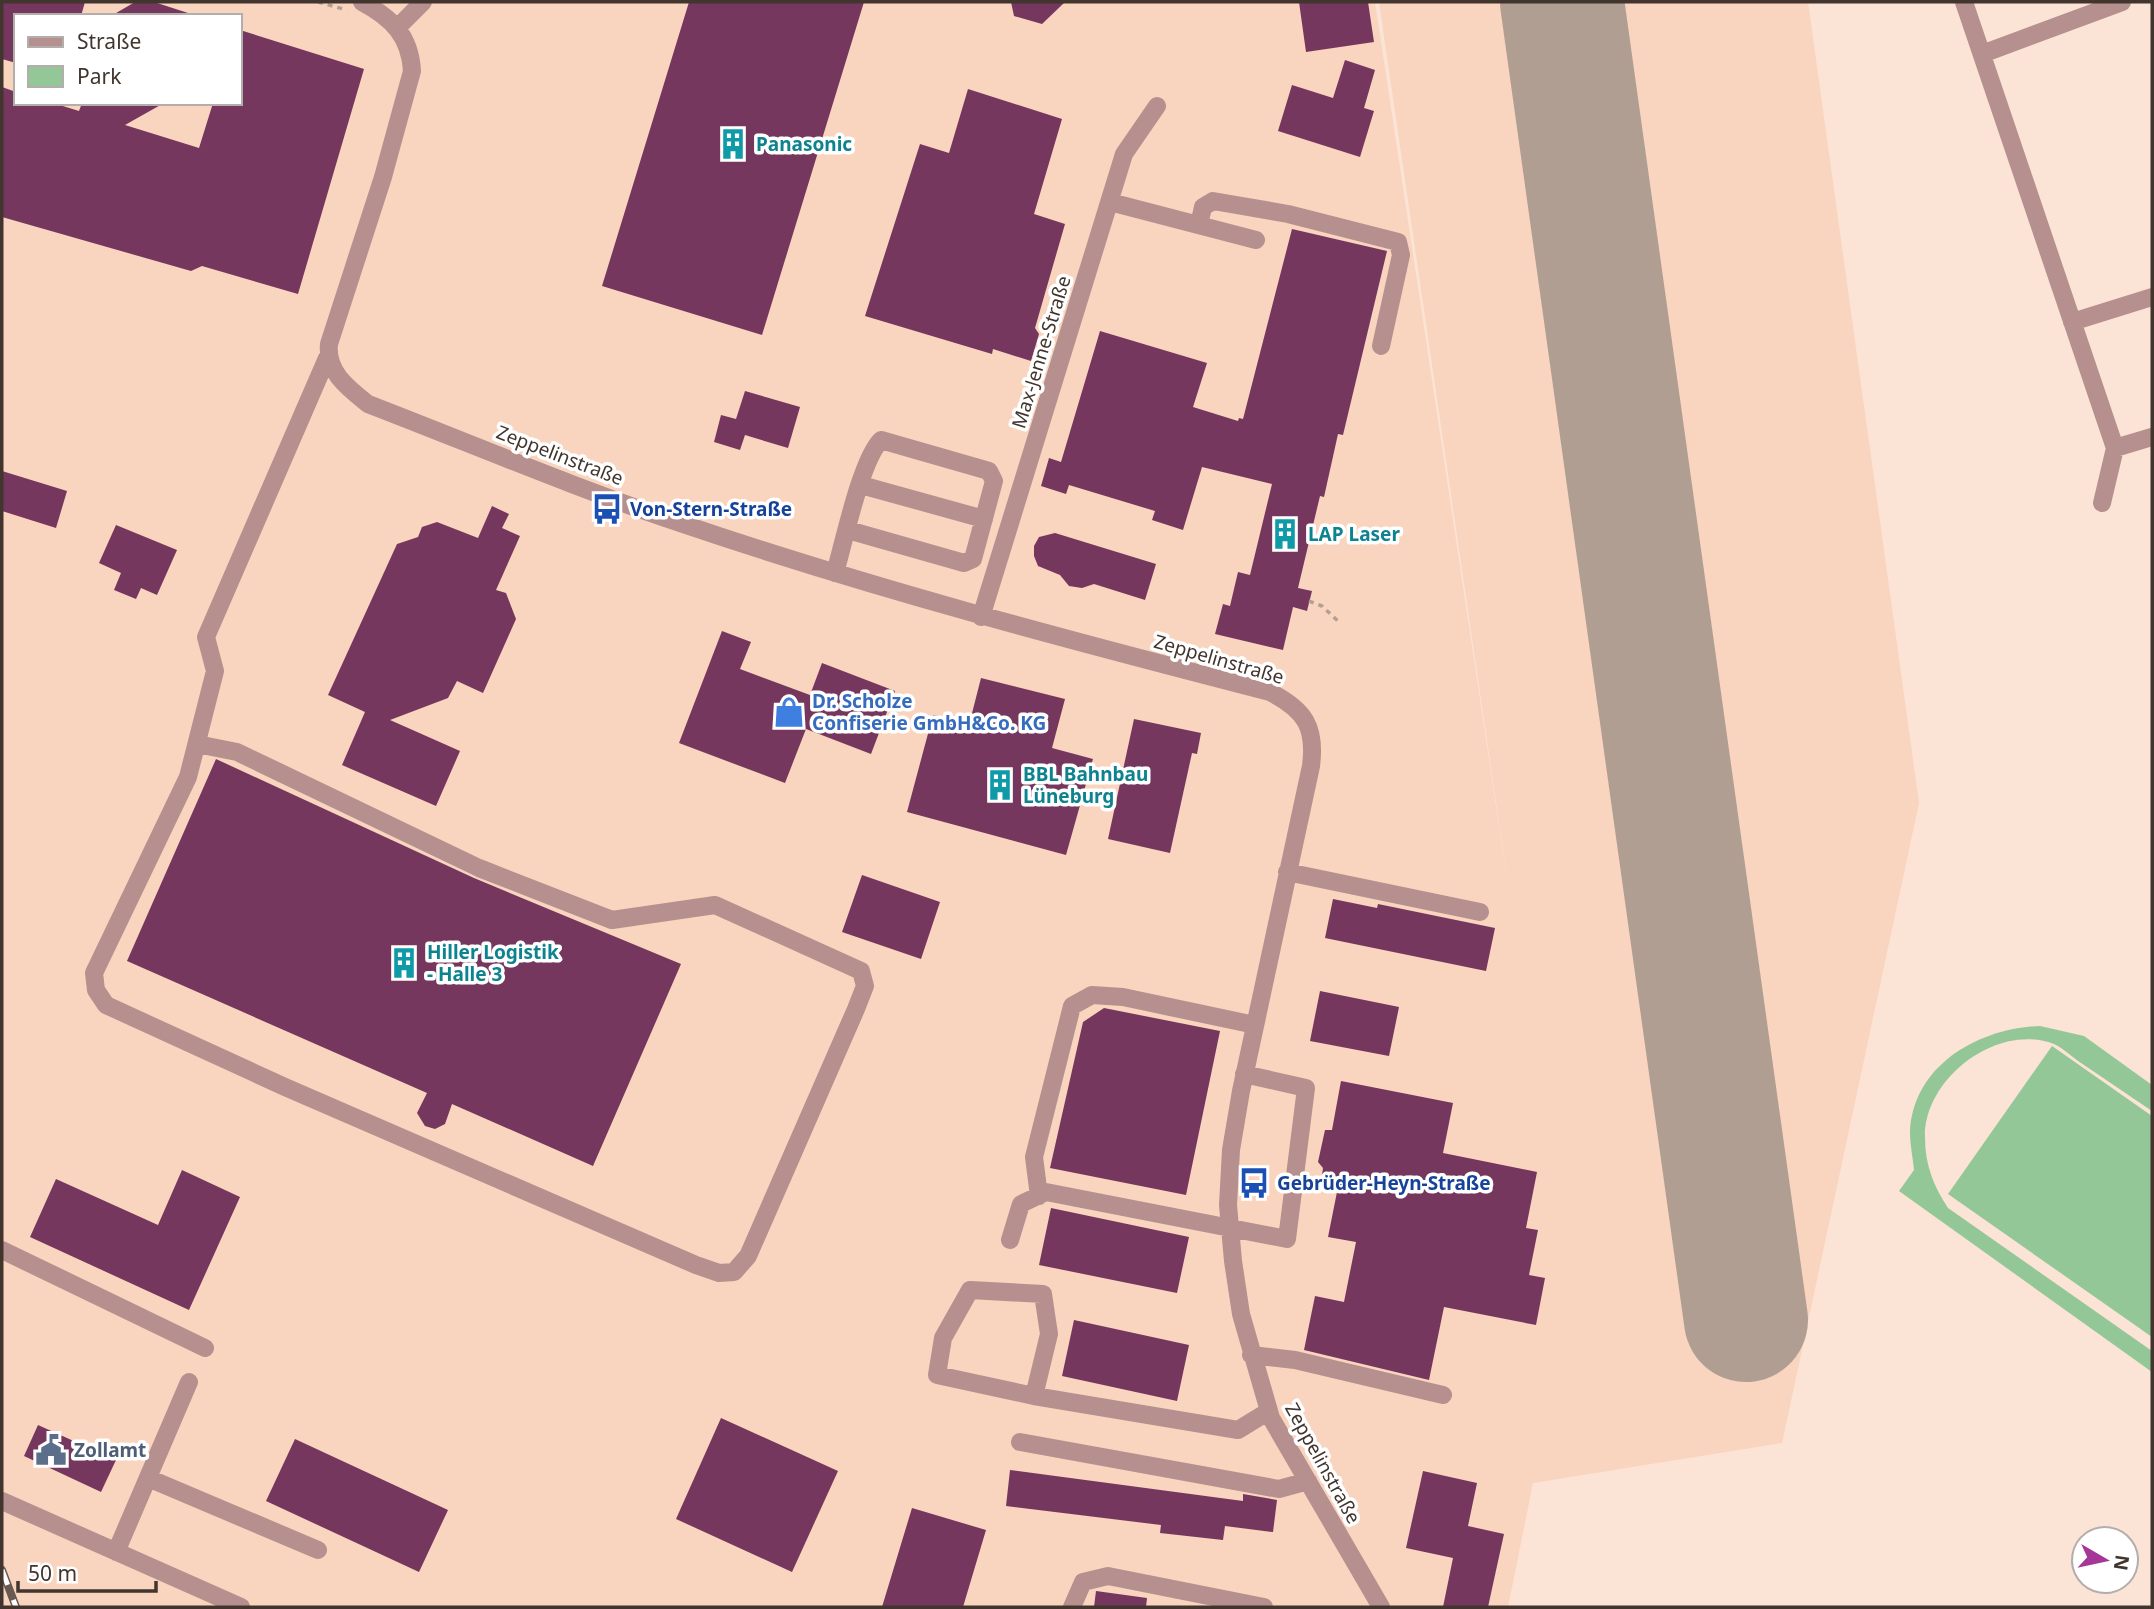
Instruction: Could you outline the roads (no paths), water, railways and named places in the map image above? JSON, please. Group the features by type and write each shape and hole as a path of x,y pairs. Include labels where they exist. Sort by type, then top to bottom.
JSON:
{"street":[{"path":"197,744 237,752 479,867 612,920 715,905 861,971 865,986 748,1256 734,1272 719,1273 696,1265 285,1087 106,1005 96,990 94,973 188,777 215,671 206,637 327,358 329,344 408,93 411,54 398,27 382,13 362,2"},
{"path":"398,27 423,2"},
{"path":"1964,2 2115,448 2102,503"},
{"path":"1982,54 2122,2"},
{"name":"Max-Jenne-Straße","path":"982,617 1124,154 1157,106"},
{"path":"1199,225 1203,208 1213,201 1288,214 1398,242 1401,255 1381,346"},
{"path":"1110,202 1256,240"},
{"path":"2072,322 2152,297"},
{"name":"Zeppelinstraße","path":"327,358 342,383 368,404 678,522 982,617 1270,692 1292,703 1305,719 1314,741 1244,1074 1231,1150 1230,1228 1241,1314 1269,1411 1381,1607"},
{"path":"2115,448 2152,437"},
{"path":"835,573 872,450 881,440 989,471 994,481 973,559 964,563 848,530"},
{"path":"861,485 984,519"},
{"path":"1287,872 1480,912"},
{"path":"1039,1196 1034,1157 1072,1006 1092,995 1123,997 1255,1025"},
{"path":"1010,1240 1021,1204 1046,1192 1287,1239 1306,1088 1244,1074"},
{"path":"2,1250 205,1348"},
{"path":"1034,1396 1049,1334 1043,1294 970,1290 943,1338 937,1375 1034,1396 1238,1430 1269,1411"},
{"path":"1251,1355 1295,1360 1443,1395"},
{"path":"116,1552 189,1382"},
{"path":"1020,1442 1279,1489 1308,1481"},
{"path":"148,1478 318,1550"},
{"path":"2,1501 241,1607"},
{"path":"1072,1607 1083,1582 1108,1576 1264,1607"}],"railway":[{"path":"2,1570 16,1607"}],"place":[{"name":"Panasonic","path":"733,144"},
{"name":"Von-Stern-Straße","path":"607,509"},
{"name":"LAP Laser","path":"1285,534"},
{"name":"Dr. Scholze Confiserie GmbH&Co. KG","path":"789,712"},
{"name":"BBL Bahnbau Lüneburg","path":"1000,785"},
{"name":"Hiller Logistik - Halle 3","path":"404,963"},
{"name":"Gebrüder-Heyn-Straße","path":"1254,1183"},
{"name":"Zollamt","path":"51,1450"}]}
